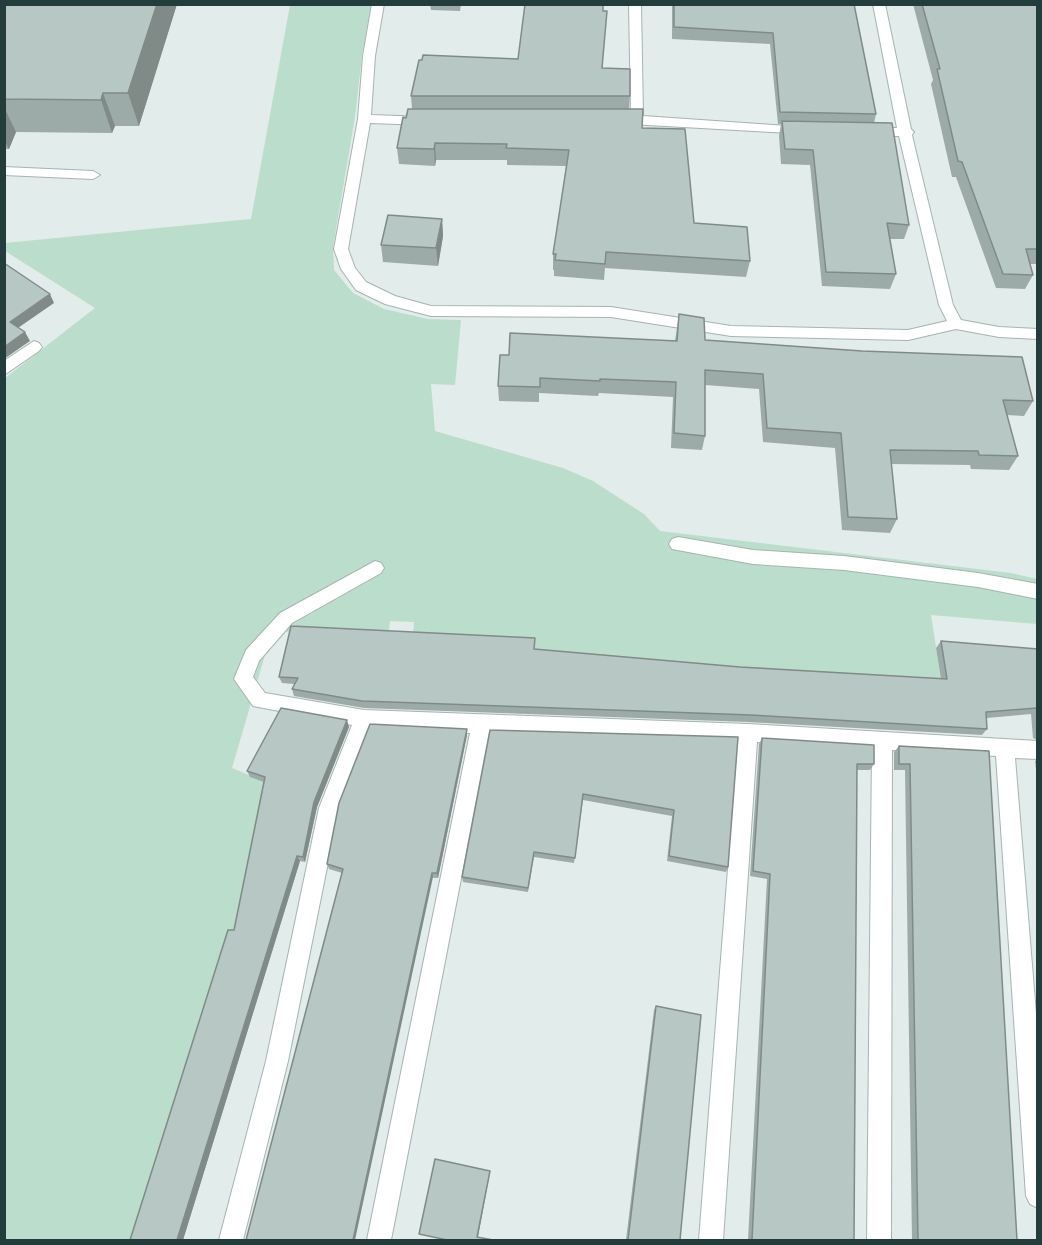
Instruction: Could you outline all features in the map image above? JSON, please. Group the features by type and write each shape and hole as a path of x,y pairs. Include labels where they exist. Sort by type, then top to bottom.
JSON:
{"street":[{"path":"378,4 369,56 364,119 341,249 348,269 361,286 390,300 431,311 611,312 731,331 908,335 956,324 999,332 1038,334"},
{"path":"635,4 637,119"},
{"path":"879,4 907,132 908,148 946,305 956,324"},
{"path":"364,119 438,121"},
{"path":"602,121 637,119 773,130 817,131"},
{"path":"861,132 907,132"},
{"path":"4,171 93,175"},
{"path":"4,369 34,347"},
{"path":"678,544 753,556 844,563 978,579 1038,592"},
{"path":"375,568 286,618 252,656 243,679 260,700 364,719 748,733 1038,750"},
{"path":"231,1240 277,1061 329,808 364,719"},
{"path":"380,1240 481,725"},
{"path":"711,1240 748,733"},
{"path":"879,1240 882,740"},
{"path":"1005,748 1038,1196"}],"green space":[{"path":"290,5 371,5 333,247 334,270 353,293 384,309 428,319 461,320 455,385 431,384 435,431 563,468 593,481 644,514 660,531 1011,573 1037,579 1037,624 931,615 942,686 534,656 535,645 413,638 414,622 390,621 388,637 272,631 232,768 278,787 136,1240 5,1240 5,378 95,308 5,251 5,243 251,219"}],"building":[{"path":"4,4 157,4 128,93 103,93 101,100 4,99"},
{"path":"525,4 603,4 603,11 607,11 602,68 630,69 630,96 411,96 419,60 422,60 423,55 518,59"},
{"path":"674,4 854,4 876,114 780,112 773,33 674,27"},
{"path":"922,4 1038,4 1038,249 1026,249 1033,275 1003,274 962,162 958,161 937,69 940,69"},
{"path":"408,109 643,109 642,128 685,129 694,223 747,227 750,261 606,252 605,264 555,260 556,254 553,254 569,150 506,148 507,144 435,143 434,149 397,148 403,117 406,118"},
{"path":"782,121 892,123 909,225 887,223 896,274 826,272 813,150 785,149"},
{"path":"388,215 442,219 436,248 381,245"},
{"path":"4,263 50,294 10,322 25,332 4,347"},
{"path":"679,314 704,318 705,340 862,351 1022,357 1033,401 1003,400 1018,456 979,455 978,451 890,450 897,519 848,517 841,433 767,428 763,374 705,370 705,436 674,433 676,382 540,378 540,387 498,386 500,355 509,355 510,333 677,341"},
{"path":"291,626 535,638 534,649 740,667 947,679 941,641 1038,649 1038,710 1037,708 986,712 987,729 751,715 362,701 292,689 298,678 279,677"},
{"path":"281,708 347,720 314,802 303,857 297,856 177,1240 130,1240 228,930 234,930 265,777 247,771"},
{"path":"370,724 467,729 437,873 432,873 353,1240 246,1240 343,869 327,864 339,803"},
{"path":"490,730 738,737 728,867 669,856 674,810 583,794 575,858 534,852 528,888 462,877"},
{"path":"762,738 874,745 874,764 857,764 854,1240 752,1240 770,874 753,871"},
{"path":"899,746 989,751 1017,1240 918,1240 910,764 899,764"},
{"path":"656,1006 701,1015 680,1240 628,1240"},
{"path":"435,1159 490,1171 477,1237 493,1240 447,1240 419,1234"}]}
